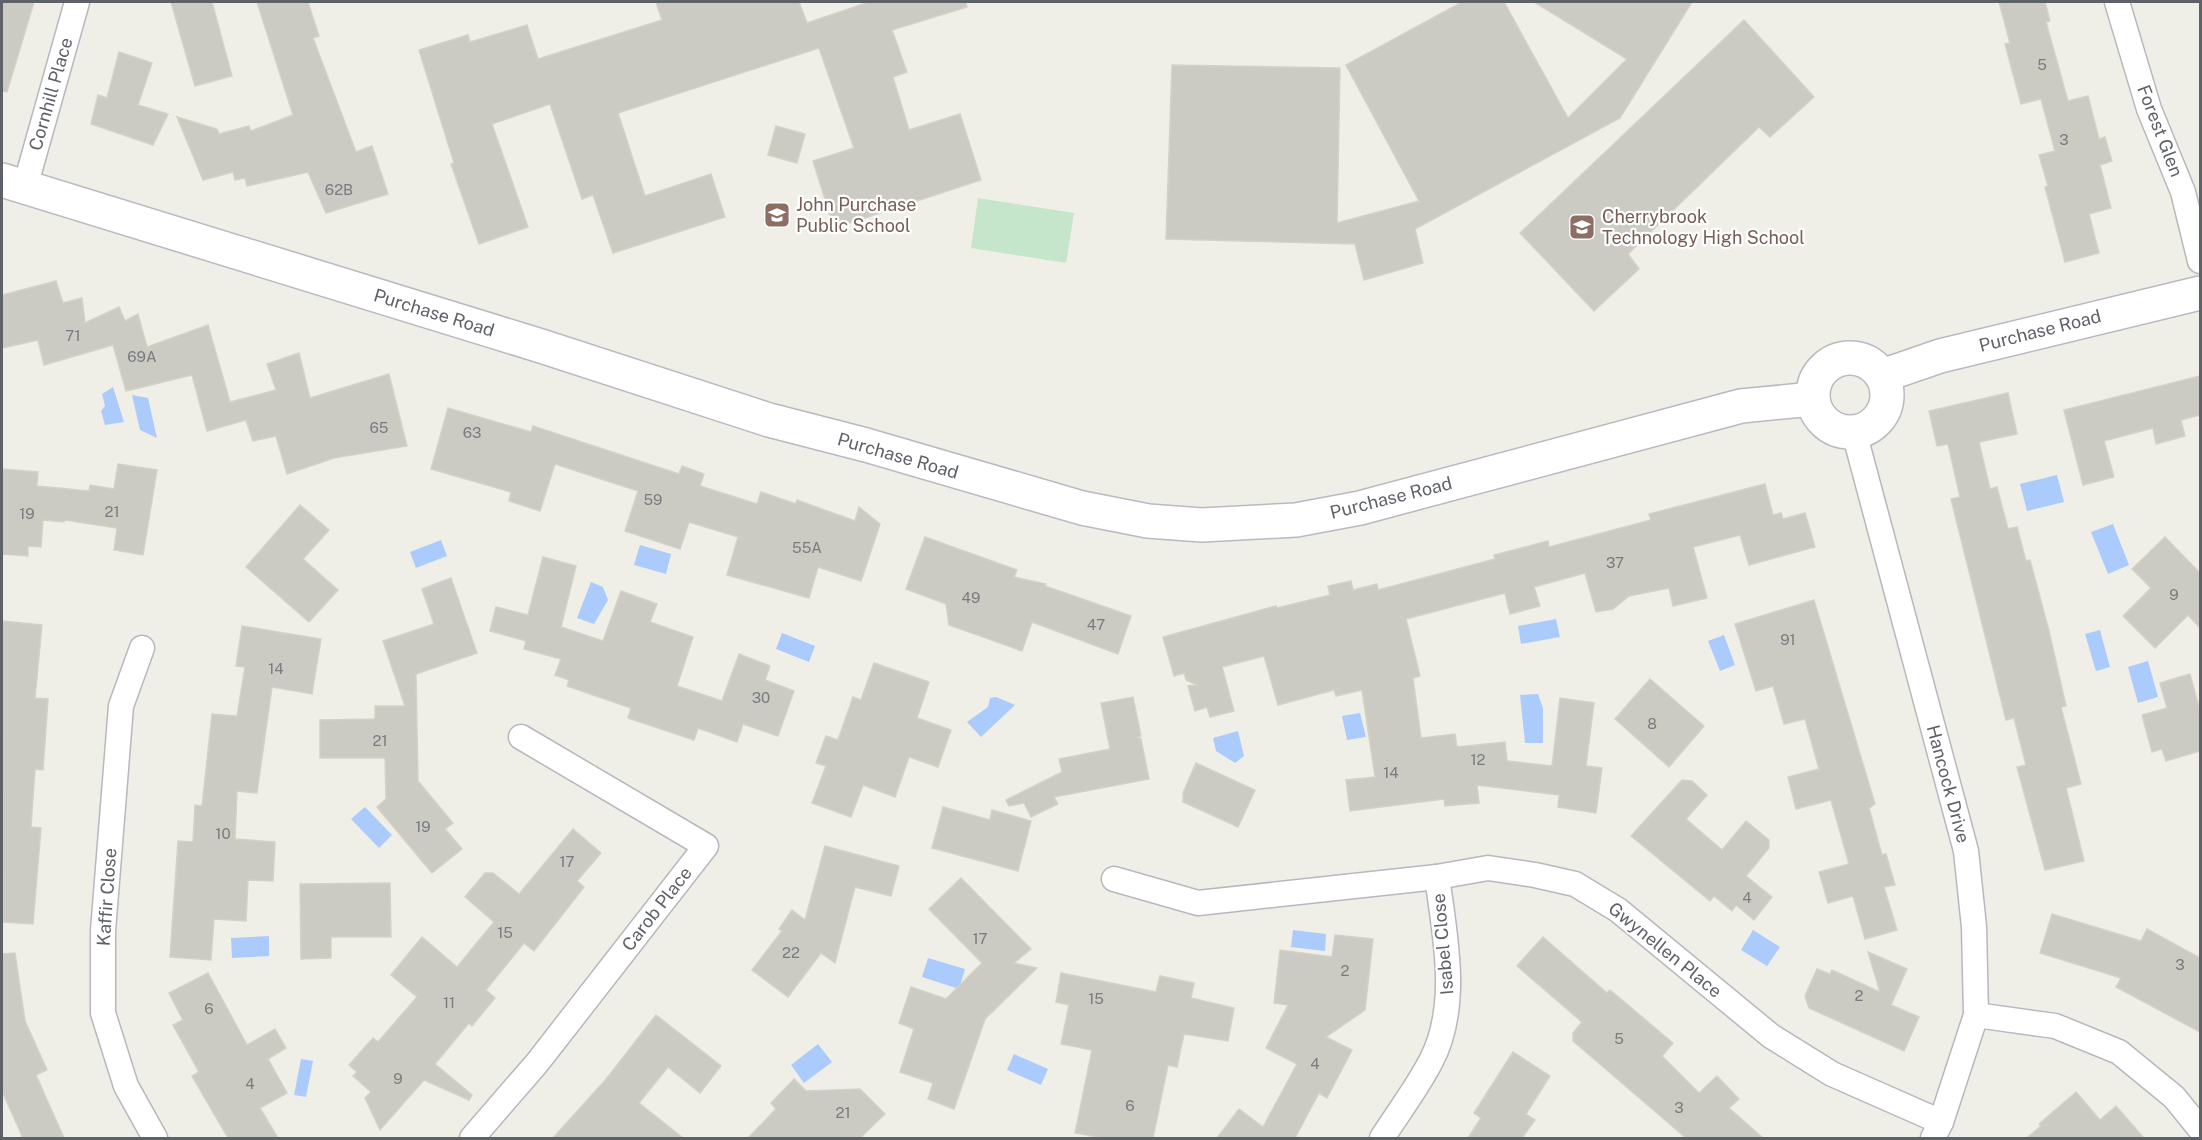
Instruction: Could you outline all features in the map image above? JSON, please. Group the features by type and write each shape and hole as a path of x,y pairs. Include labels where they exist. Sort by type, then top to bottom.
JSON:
{"main road":[{"name":"Purchase Road","path":"13,184 531,342 769,420 866,445 1082,508 1148,521 1202,525 1296,520 1360,508 1741,406 1813,399"},
{"name":"Purchase Road","path":"1881,376 1940,356 2200,293"},
{"path":"1851,357 1863,360 1881,376 1886,400 1883,411 1876,421 1854,432 1830,426 1821,418 1813,399 1814,384 1820,373 1839,359 1851,357"}],"street":[{"name":"Cornhill Place","path":"13,184 77,2"},
{"name":"Forest Glen","path":"2117,2 2149,109 2183,192 2200,261"},
{"name":"Hancock Drive","path":"1854,432 1966,851 1974,927 1976,1015 1937,1130"},
{"name":"Kaffir Close","path":"142,648 121,706 103,931 103,1013 126,1086 155,1138"},
{"name":"Carob Place","path":"472,1138 537,1063 706,846 521,737"},
{"name":"Gwynellen Place","path":"1114,879 1198,903 1437,877 1488,868 1575,884 1618,910 1771,1036 1832,1074 1937,1130"},
{"name":"Isabel Close","path":"1382,1138 1432,1060 1448,1009 1445,934 1437,877"},
{"path":"1976,1015 2055,1026 2119,1052 2174,1097 2200,1129"}],"green space":[{"path":"978,198 1074,213 1066,263 971,248"}],"water":[{"path":"113,387 124,422 105,425 101,411 105,406 102,394"},
{"path":"132,395 148,398 157,438 140,430"},
{"path":"2057,475 2064,502 2027,511 2020,484"},
{"path":"2113,524 2129,565 2108,574 2091,532"},
{"path":"441,540 447,556 416,568 410,552"},
{"path":"640,545 671,554 666,574 634,565"},
{"path":"591,582 603,587 608,600 594,624 577,618"},
{"path":"1556,619 1560,637 1521,644 1518,626"},
{"path":"2100,630 2110,667 2096,671 2085,634"},
{"path":"782,633 815,646 809,662 776,649"},
{"path":"1724,635 1735,665 1720,671 1708,641"},
{"path":"2148,661 2158,697 2138,703 2128,667"},
{"path":"1538,694 1543,708 1543,743 1525,743 1520,695"},
{"path":"996,697 1015,705 981,737 967,722 988,707 990,698"},
{"path":"1360,713 1366,737 1347,740 1342,716"},
{"path":"1238,731 1244,756 1235,763 1216,751 1213,738"},
{"path":"365,807 392,835 379,848 351,819"},
{"path":"1293,930 1326,934 1325,951 1291,947"},
{"path":"1753,930 1780,947 1767,966 1741,950"},
{"path":"269,936 269,956 232,958 231,938"},
{"path":"928,958 965,969 959,989 922,977"},
{"path":"818,1044 832,1062 804,1083 791,1065"},
{"path":"1014,1054 1048,1069 1041,1085 1007,1070"},
{"path":"301,1059 313,1061 306,1097 294,1095"}],"building":[{"path":"2,2 34,2 7,92 2,91"},
{"path":"171,2 212,2 232,76 195,86"},
{"path":"257,2 308,2 319,36 313,38 356,152 372,146 388,194 326,213 308,172 247,186 245,178 235,180 233,172 203,180 177,117 217,129 219,134 249,126 251,131 293,115"},
{"path":"656,2 799,2 807,23 869,2 966,2 967,7 892,30 907,72 893,77 909,130 960,114 981,180 834,228 813,161 854,148 819,48 618,113 645,196 711,174 725,217 613,253 593,195 582,199 550,104 492,124 528,227 479,244 451,164 454,163 419,50 468,35 470,42 527,25 538,59 662,20"},
{"path":"1462,2 1504,2 1568,118 1627,59 1534,2 1692,2 1620,118 1415,229 1423,263 1364,280 1355,244 1166,239 1172,65 1340,68 1337,223 1419,201 1346,65"},
{"path":"1999,2 2045,2 2050,21 2046,22 2068,101 2088,96 2099,139 2105,137 2112,161 2100,165 2111,208 2089,214 2099,253 2065,262 2039,155 2055,151 2041,99 2021,104 2005,44 2010,43"},
{"path":"1744,20 1814,97 1770,137 1759,127 1628,254 1639,269 1594,311 1520,233"},
{"path":"119,52 152,63 138,105 168,114 153,145 91,124 98,95 107,98"},
{"path":"776,126 805,134 797,163 768,155"},
{"path":"56,281 63,303 82,298 85,323 119,307 125,321 138,314 147,347 208,325 230,402 276,390 267,364 299,353 310,398 389,374 407,446 334,458 287,474 276,436 253,441 246,420 207,431 192,375 126,391 113,345 44,365 38,340 2,348 2,295"},
{"path":"2200,376 2200,415 2181,420 2185,436 2156,444 2153,428 2104,441 2114,477 2083,485 2064,410"},
{"path":"2008,393 2017,434 1979,442 1990,489 1997,487 2008,529 2017,527 2026,561 2030,560 2049,631 2066,706 2061,707 2081,784 2066,788 2084,861 2045,870 2017,767 2026,765 2014,718 2006,720 1951,499 1960,497 1948,444 1937,446 1929,411"},
{"path":"448,408 531,432 533,426 679,474 682,466 704,474 700,486 757,504 761,492 796,504 797,500 855,521 859,507 880,524 861,581 818,567 809,598 727,575 738,537 689,522 680,549 625,531 638,491 555,464 540,511 509,501 511,492 431,469"},
{"path":"118,464 157,470 143,555 114,550 117,528 65,520 64,522 43,520 41,547 28,546 28,556 2,554 2,469 38,472 37,486 89,491 90,485 114,489"},
{"path":"1765,484 1773,515 1781,513 1783,519 1805,513 1815,547 1749,565 1740,535 1693,547 1707,598 1673,606 1669,588 1629,596 1613,609 1596,612 1585,573 1534,587 1540,606 1510,614 1505,593 1406,619 1420,676 1413,678 1421,738 1455,734 1457,747 1505,742 1507,761 1552,766 1560,698 1594,703 1586,766 1602,768 1596,813 1558,807 1559,795 1477,785 1479,803 1445,806 1444,799 1350,811 1346,780 1375,777 1362,690 1336,696 1334,690 1278,705 1264,656 1222,667 1234,711 1210,717 1207,707 1195,711 1188,686 1197,685 1186,680 1184,673 1174,676 1163,637 1276,606 1277,608 1330,595 1328,586 1351,581 1353,590 1377,584 1378,590 1495,559 1494,555 1548,541 1549,547 1651,520 1649,514"},
{"path":"300,505 329,530 303,559 338,590 309,622 246,567"},
{"path":"925,537 1017,570 1014,577 1046,584 1045,586 1131,616 1118,654 1032,622 1022,651 949,625 946,604 906,589"},
{"path":"2165,537 2200,573 2200,628 2188,615 2155,648 2123,616 2151,588 2132,569"},
{"path":"543,557 576,566 561,627 603,641 621,591 657,604 650,622 693,637 677,686 722,701 739,654 770,666 765,680 794,691 778,736 743,724 737,742 698,728 694,740 628,718 631,708 567,686 569,680 555,675 561,659 524,649 526,641 490,631 496,607 528,615"},
{"path":"451,578 477,653 416,674 418,781 453,823 445,829 462,849 432,873 377,807 386,799 385,758 320,758 320,720 375,719 375,706 405,706 383,641 434,624 422,589"},
{"path":"1814,600 1875,804 1869,808 1882,855 1886,854 1895,885 1884,887 1897,930 1865,939 1853,896 1828,903 1819,872 1849,864 1831,800 1796,809 1788,777 1819,769 1805,719 1784,724 1773,686 1756,691 1735,624"},
{"path":"2,621 42,625 35,698 48,699 43,770 35,769 31,827 41,828 33,924 3,922"},
{"path":"242,626 321,639 312,694 272,687 257,793 237,791 235,839 275,842 273,881 248,880 246,921 214,919 211,960 170,957 178,841 193,842 195,805 202,806 212,714 237,716 245,667 236,666"},
{"path":"874,663 929,682 917,718 951,730 938,767 909,757 895,797 863,785 851,817 812,803 826,766 816,763 826,736 838,740 853,697 861,700"},
{"path":"2190,674 2200,711 2200,751 2166,761 2162,749 2152,752 2142,715 2167,708 2160,683"},
{"path":"1650,679 1704,726 1669,767 1615,719"},
{"path":"1133,697 1141,736 1137,737 1141,739 1149,779 1054,797 1058,804 1031,817 1024,803 1009,806 1006,800 1062,772 1059,759 1110,749 1101,703"},
{"path":"1196,763 1255,790 1238,827 1183,802 1183,793"},
{"path":"1682,780 1692,781 1707,795 1686,819 1722,850 1746,821 1769,840 1769,848 1746,876 1772,897 1754,920 1736,905 1732,911 1714,896 1710,901 1631,836"},
{"path":"943,807 990,820 992,810 1031,821 1018,871 932,848"},
{"path":"573,829 601,853 577,881 584,887 534,951 524,943 486,990 495,998 472,1026 469,1023 435,1064 472,1095 469,1100 424,1080 380,1130 365,1098 371,1092 353,1076 357,1072 349,1065 373,1038 378,1042 417,997 391,975 422,937 457,967 494,922 465,897 485,873 493,873 519,894"},
{"path":"825,846 899,866 891,896 855,887 835,963 821,953 788,997 752,970 782,931 779,929 792,910 805,920"},
{"path":"961,878 1031,949 1014,963 1037,968 985,1019 954,1109 928,1099 933,1083 900,1072 914,1029 899,1023 911,987 946,999 982,963 929,909"},
{"path":"390,883 391,937 331,937 331,958 301,959 300,884"},
{"path":"2052,914 2141,941 2147,929 2200,958 2200,1032 2116,987 2121,978 2040,953"},
{"path":"1335,935 1373,939 1365,1010 1326,1037 1352,1050 1327,1098 1319,1093 1295,1138 1217,1138 1239,1109 1263,1127 1297,1064 1266,1048 1288,1005 1274,1003 1280,950 1332,957"},
{"path":"1543,937 1607,993 1610,990 1673,1043 1662,1056 1699,1093 1717,1076 1739,1099 1729,1108 1763,1138 1686,1138 1573,1041 1573,1033 1582,1022 1517,966"},
{"path":"1868,952 1907,969 1891,1005 1919,1017 1904,1051 1809,1008 1805,996 1817,969 1830,974 1832,970 1880,992"},
{"path":"15,953 25,1021 47,1070 36,1075 64,1138 23,1138 2,1091 2,954"},
{"path":"208,973 247,1045 275,1029 286,1048 268,1059 287,1093 260,1108 278,1138 228,1138 192,1076 199,1072 173,1025 183,1020 169,993"},
{"path":"1061,973 1156,992 1160,976 1194,983 1191,998 1234,1008 1228,1041 1184,1034 1177,1067 1168,1065 1153,1138 1103,1138 1075,1133 1092,1050 1061,1044 1069,1005 1056,1002"},
{"path":"656,1015 721,1066 700,1093 668,1067 639,1103 683,1138 553,1138 607,1078"},
{"path":"1513,1052 1550,1076 1526,1114 1535,1120 1522,1138 1468,1138 1481,1118 1474,1113"},
{"path":"794,1079 806,1091 860,1089 885,1114 860,1138 748,1138 776,1109 771,1103"},
{"path":"2076,1092 2100,1120 2116,1106 2144,1138 2027,1138 2041,1126 2039,1124"}],"place":[{"name":"John Purchase Public School","path":"777,215"},
{"name":"Cherrybrook Technology High School","path":"1582,227"}]}
